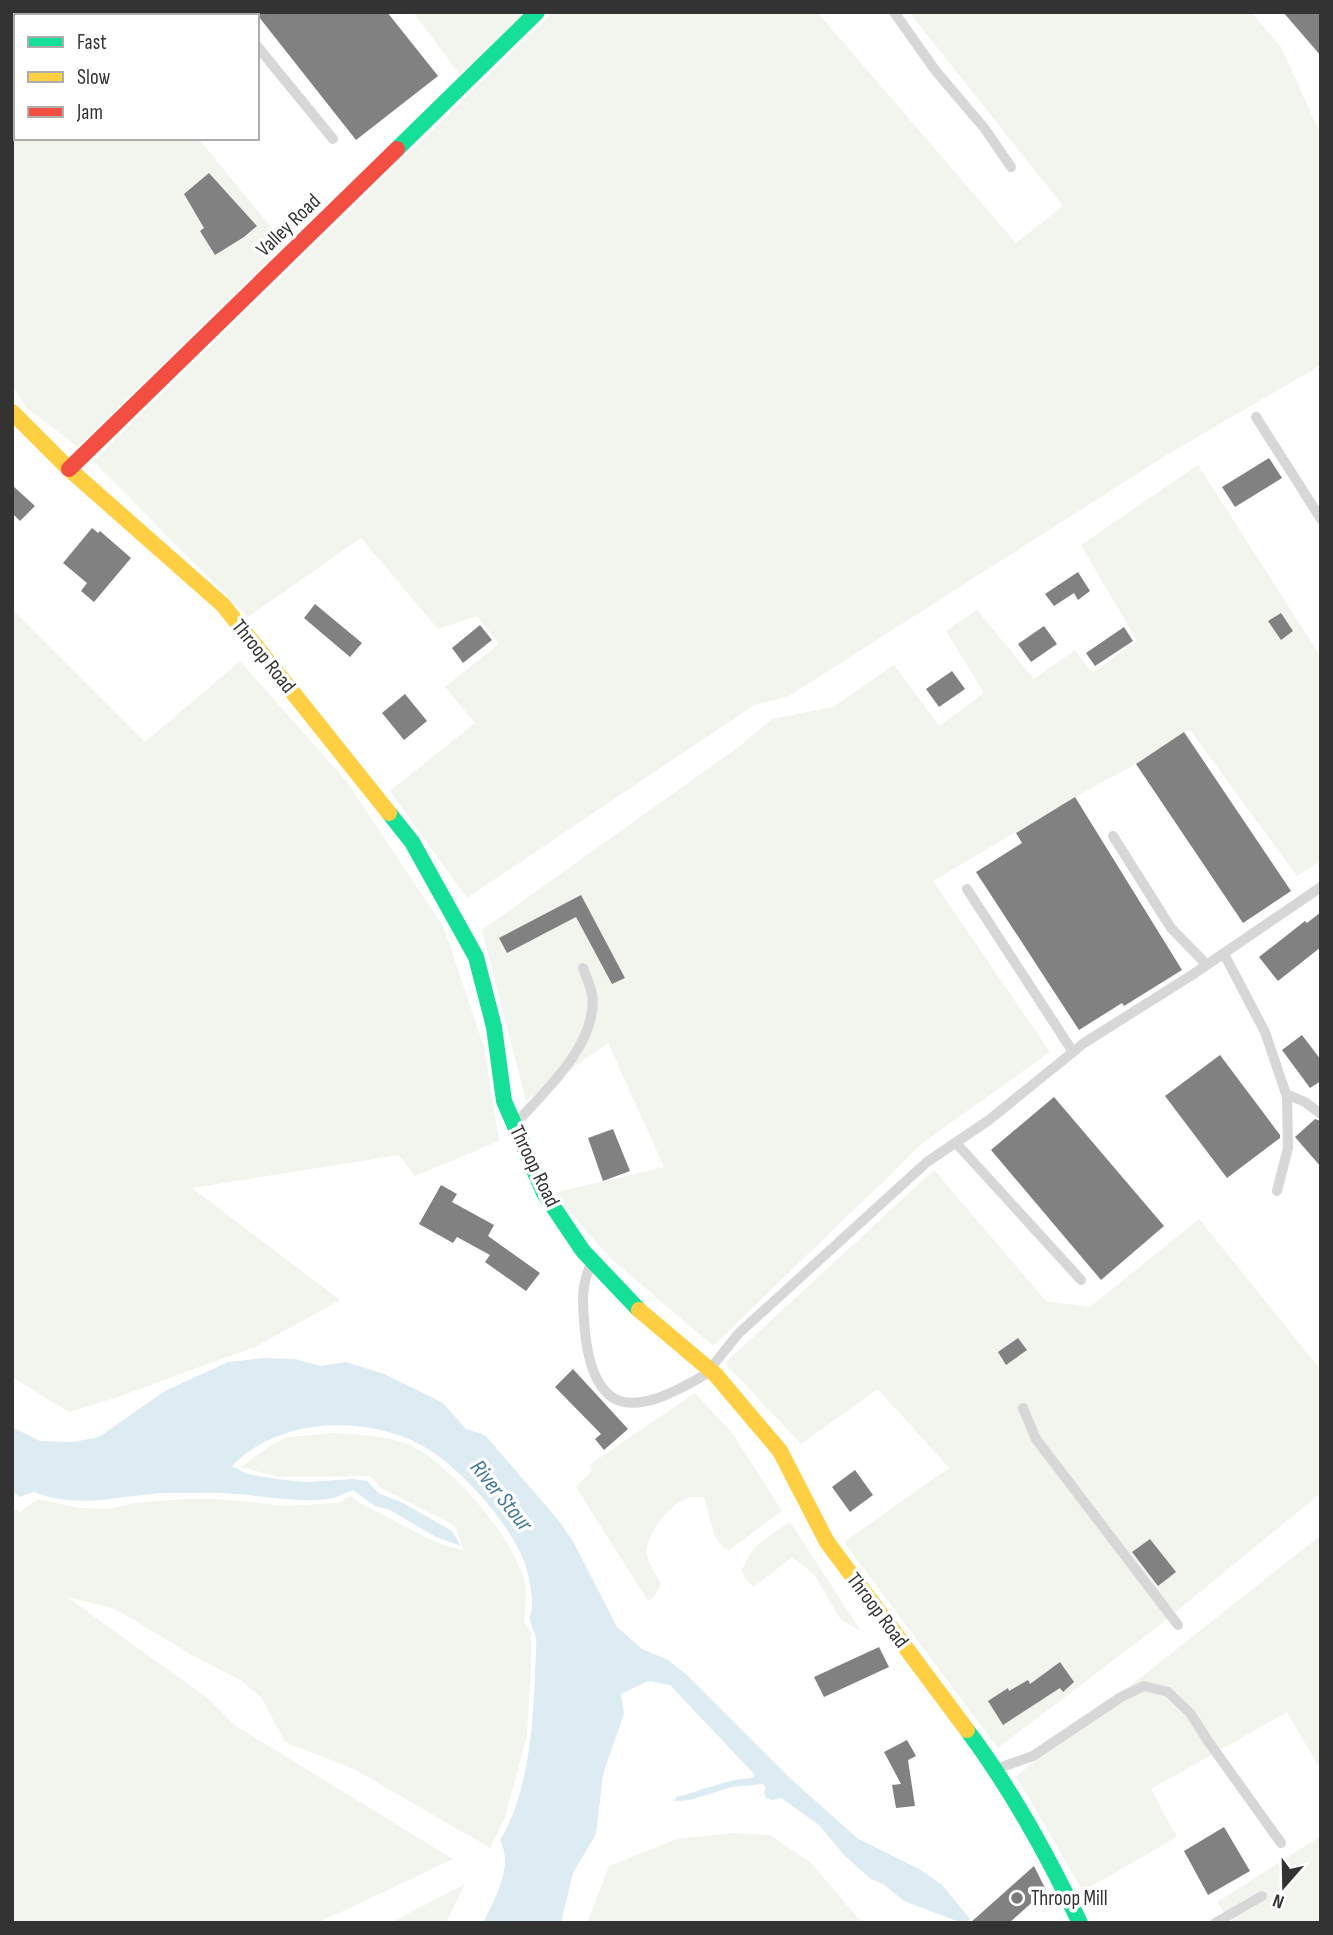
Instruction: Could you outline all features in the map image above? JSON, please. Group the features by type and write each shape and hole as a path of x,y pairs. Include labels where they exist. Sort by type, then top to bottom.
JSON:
{"street":[{"name":"Valley Road","path":"69,469 537,12"},
{"name":"Throop Road","path":"12,412 69,469 223,605 412,842 476,957 494,1027 504,1101 544,1193 583,1251 648,1319 710,1370 780,1451 827,1542 995,1769 1048,1856 1080,1923"}],"lane":[{"path":"894,12 935,69 985,129 1011,167"},
{"path":"259,48 333,139"},
{"path":"1256,417 1321,519"},
{"path":"1113,836 1171,928 1207,965"},
{"path":"593,1261 582,1291 588,1351 594,1375 602,1388 613,1399 632,1404 654,1400 677,1391 710,1370 738,1334 927,1162 989,1120 1073,1052 1321,887"},
{"path":"967,889 1073,1052"},
{"path":"1224,954 1265,1032 1286,1094 1289,1148 1277,1191"},
{"path":"515,1125 550,1087 584,1038 591,1019 592,994 583,968"},
{"path":"1286,1094 1305,1102 1321,1114"},
{"path":"956,1143 1081,1280"},
{"path":"1023,1408 1036,1439 1178,1625"},
{"path":"995,1769 1033,1756 1121,1697 1144,1686 1168,1692 1190,1713 1281,1843"},
{"path":"1215,1923 1262,1896"}],"shaded area":[{"path":"413,12 526,12 460,75"},
{"path":"553,12 817,12 1016,243 1063,206 909,12 1251,12 1281,47 1321,135 1321,365 1165,456 789,696 754,705 467,898 390,791 475,723 445,687 499,644 477,616 438,629 361,538 248,617 93,461"},
{"path":"14,35 14,140 200,140 285,244 78,447 27,408 12,386"},
{"path":"1198,465 1321,657 1321,861 1297,876 1190,730 933,881 1050,1052 925,1141 713,1346 608,1256 554,1193 664,1167 608,1043 526,1101 482,930 740,746 772,719 833,707 894,665 939,726 984,693 946,631 977,610 1034,679 1075,650 1092,673 1137,641 1081,545"},
{"path":"12,609 145,742 240,661 347,782 444,928 484,1047 499,1141 415,1176 399,1155 192,1188 340,1300 257,1346 69,1412 12,1377"},
{"path":"934,1170 1046,1301 1090,1307 1199,1219 1321,1370 1321,1493 1161,1624 998,1748 844,1542 949,1468 878,1389 801,1444 725,1363"},
{"path":"695,1393 733,1434 782,1511 729,1550 723,1547 715,1536 704,1498 693,1497 677,1504 661,1519 650,1537 647,1554 661,1585 648,1601 576,1487 592,1470 589,1465"},
{"path":"333,1433 378,1437 421,1451 452,1475 484,1510 510,1548 519,1567 526,1589 524,1622 531,1632 527,1736 504,1820 490,1848 354,1769 285,1742 261,1697 240,1680 115,1609 67,1597 206,1697 236,1726 453,1859 318,1923 12,1923 12,1508 20,1512 38,1499 79,1508 108,1509 135,1503 185,1499 220,1499 286,1506 337,1503 351,1496 435,1542 464,1551 455,1526 381,1488 370,1476 279,1477 241,1467 288,1437"},
{"path":"790,1522 861,1631 841,1620 814,1574 792,1557 754,1587 745,1578 742,1571 750,1554 767,1537"},
{"path":"1321,1535 1321,1771 1287,1712 1151,1789 1177,1837 1083,1891 1016,1776"},
{"path":"733,1833 770,1835 810,1862 858,1918 868,1923 587,1923 609,1866 677,1839"},
{"path":"1321,1836 1321,1923 1232,1923 1217,1902"},
{"path":"465,1884 446,1923 390,1923"}],"water":[{"name":"River Stour","path":"264,1358 295,1359 321,1366 346,1362 384,1374 443,1403 466,1429 485,1435 559,1521 574,1543 617,1627 642,1649 668,1660 687,1675 792,1780 857,1838 921,1870 942,1885 970,1919 962,1923 904,1901 883,1884 871,1879 845,1856 819,1825 781,1798 766,1798 766,1787 763,1784 732,1787 690,1800 675,1801 676,1797 755,1775 670,1685 648,1681 621,1694 624,1714 603,1774 596,1834 573,1873 561,1923 483,1923 504,1872 504,1850 500,1840 517,1803 523,1782 533,1717 536,1643 530,1621 532,1598 524,1561 494,1512 450,1465 419,1444 397,1435 372,1428 321,1426 272,1438 251,1450 232,1466 247,1474 284,1480 367,1481 380,1494 403,1503 452,1531 461,1546 436,1537 388,1509 375,1506 353,1490 323,1500 205,1493 154,1494 87,1501 34,1492 19,1497 12,1490 12,1427 40,1441 73,1442 99,1437 165,1391 228,1362"}],"building":[{"path":"255,12 387,12 438,76 356,140"},
{"path":"1283,12 1321,12 1321,56"},
{"path":"209,173 257,226 215,255 200,231 204,228 184,194"},
{"path":"1269,458 1282,478 1235,507 1222,487"},
{"path":"12,485 35,506 20,521 12,513"},
{"path":"92,528 98,533 100,531 131,558 94,602 81,591 87,583 63,563"},
{"path":"1078,572 1090,591 1078,600 1074,593 1054,606 1045,594"},
{"path":"315,604 362,643 350,657 304,618"},
{"path":"1281,613 1293,631 1281,640 1268,621"},
{"path":"480,625 492,640 463,663 452,648"},
{"path":"1044,626 1057,644 1031,662 1018,644"},
{"path":"1124,627 1133,641 1095,666 1086,653"},
{"path":"952,671 965,689 939,707 926,689"},
{"path":"405,694 427,721 404,740 382,713"},
{"path":"1184,732 1291,891 1243,923 1136,764"},
{"path":"1075,797 1182,970 1079,1030 976,872 1022,843 1016,833"},
{"path":"581,895 625,978 612,984 576,917 507,953 499,938"},
{"path":"1321,912 1321,947 1278,981 1259,957 1305,921 1307,923"},
{"path":"1302,1035 1321,1060 1321,1081 1310,1088 1282,1050"},
{"path":"1220,1055 1280,1135 1280,1138 1227,1178 1165,1096"},
{"path":"1054,1097 1164,1226 1101,1280 991,1150"},
{"path":"1315,1119 1321,1121 1321,1167 1295,1137"},
{"path":"613,1129 630,1171 603,1181 588,1138"},
{"path":"441,1185 457,1194 452,1202 494,1225 488,1236 540,1273 526,1291 485,1262 490,1255 457,1237 453,1243 419,1224"},
{"path":"1018,1338 1027,1350 1006,1365 998,1352"},
{"path":"573,1369 628,1429 604,1450 595,1439 601,1434 555,1387"},
{"path":"855,1470 873,1495 850,1512 832,1487"},
{"path":"1150,1539 1176,1572 1158,1586 1132,1552"},
{"path":"879,1647 889,1667 824,1697 814,1677"},
{"path":"1060,1662 1074,1682 1063,1692 1060,1688 1003,1725 988,1701 1008,1688 1009,1691 1028,1680 1030,1684"},
{"path":"907,1740 916,1756 908,1760 915,1806 896,1808 892,1785 901,1784 884,1752"},
{"path":"1224,1827 1250,1871 1208,1895 1184,1851"},
{"name":"Throop Mill","path":"1034,1866 1046,1890 1009,1923 970,1923"}],"traffic: fast":[{"path":"397,149 537,12"},
{"path":"389,813 412,842 476,957 494,1027 504,1101 544,1193 583,1251 639,1310"},
{"path":"967,1730 1028,1824 1080,1923"}],"traffic: slow":[{"path":"12,412 69,469 223,605 389,813"},
{"path":"639,1310 715,1374 780,1451 827,1542 967,1730"}],"traffic: jam":[{"path":"69,469 397,149"}],"place":[{"name":"Throop Mill","path":"1017,1898"}]}
